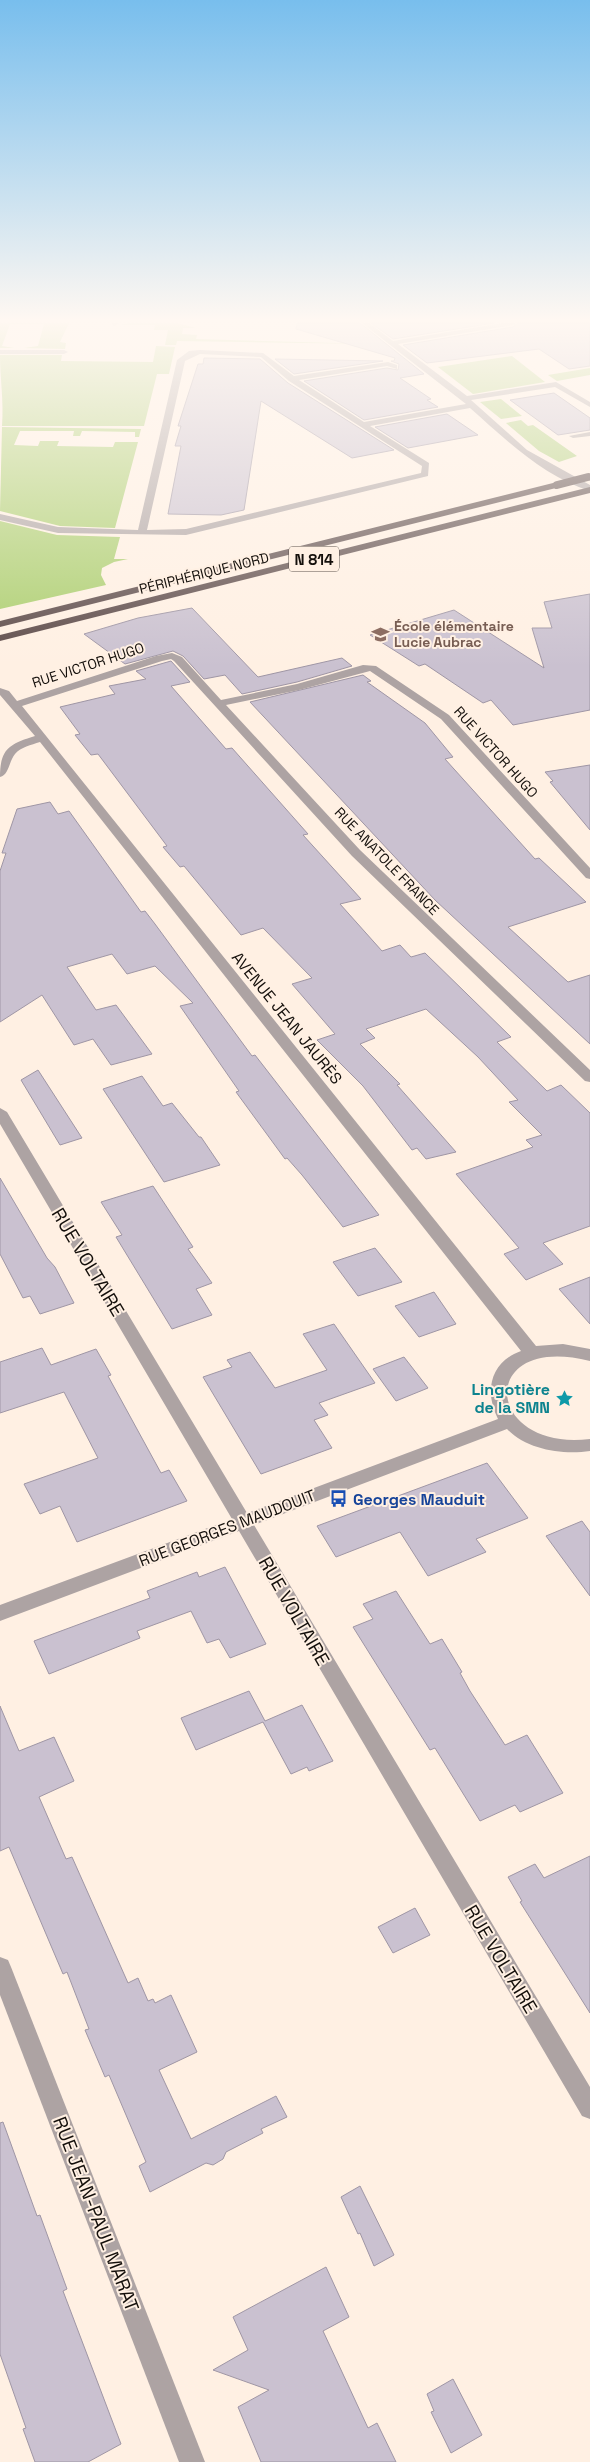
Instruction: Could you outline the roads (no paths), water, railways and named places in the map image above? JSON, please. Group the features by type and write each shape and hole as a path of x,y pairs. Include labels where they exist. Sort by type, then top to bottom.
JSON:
{"highway":[{"name":"PÉRIPHÉRIQUE NORD","path":"0,624 557,485 587,485"},
{"name":"PÉRIPHÉRIQUE NORD","path":"0,638 587,485"}],"street":[{"path":"142,533 163,438"},
{"path":"0,517 58,530 142,533 186,532 417,478 425,474 427,468 424,463 384,438"},
{"path":"508,438 524,452 587,485"},
{"name":"RUE ANATOLE FRANCE","path":"172,656 182,662 356,853 444,940 590,1078"},
{"name":"RUE VICTOR HUGO","path":"15,705 160,658 172,656"},
{"name":"RUE VICTOR HUGO","path":"220,703 299,687 363,668 372,668 445,717 590,875"},
{"name":"AVENUE JEAN JAURÈS","path":"0,691 5,693 42,738 532,1353"},
{"path":"0,702 15,705"},
{"path":"0,774 7,754 22,744 42,738"},
{"name":"RUE VOLTAIRE","path":"0,1112 243,1522 346,1700 590,2108"},
{"path":"590,1355 570,1349 550,1349 532,1353 515,1362 504,1374 498,1390 500,1406 509,1422 524,1434 542,1442 562,1447 590,1445"},
{"name":"RUE GEORGES MAUDOUIT","path":"0,1613 509,1422"},
{"name":"RUE JEAN-PAUL MARAT","path":"0,1966 192,2462"}],"place":[{"name":"École élémentaire Lucie Aubrac","path":"380,634"},
{"name":"Lingotière de la SMN","path":"564,1398"},
{"name":"Georges Mauduit","path":"339,1499"}]}
